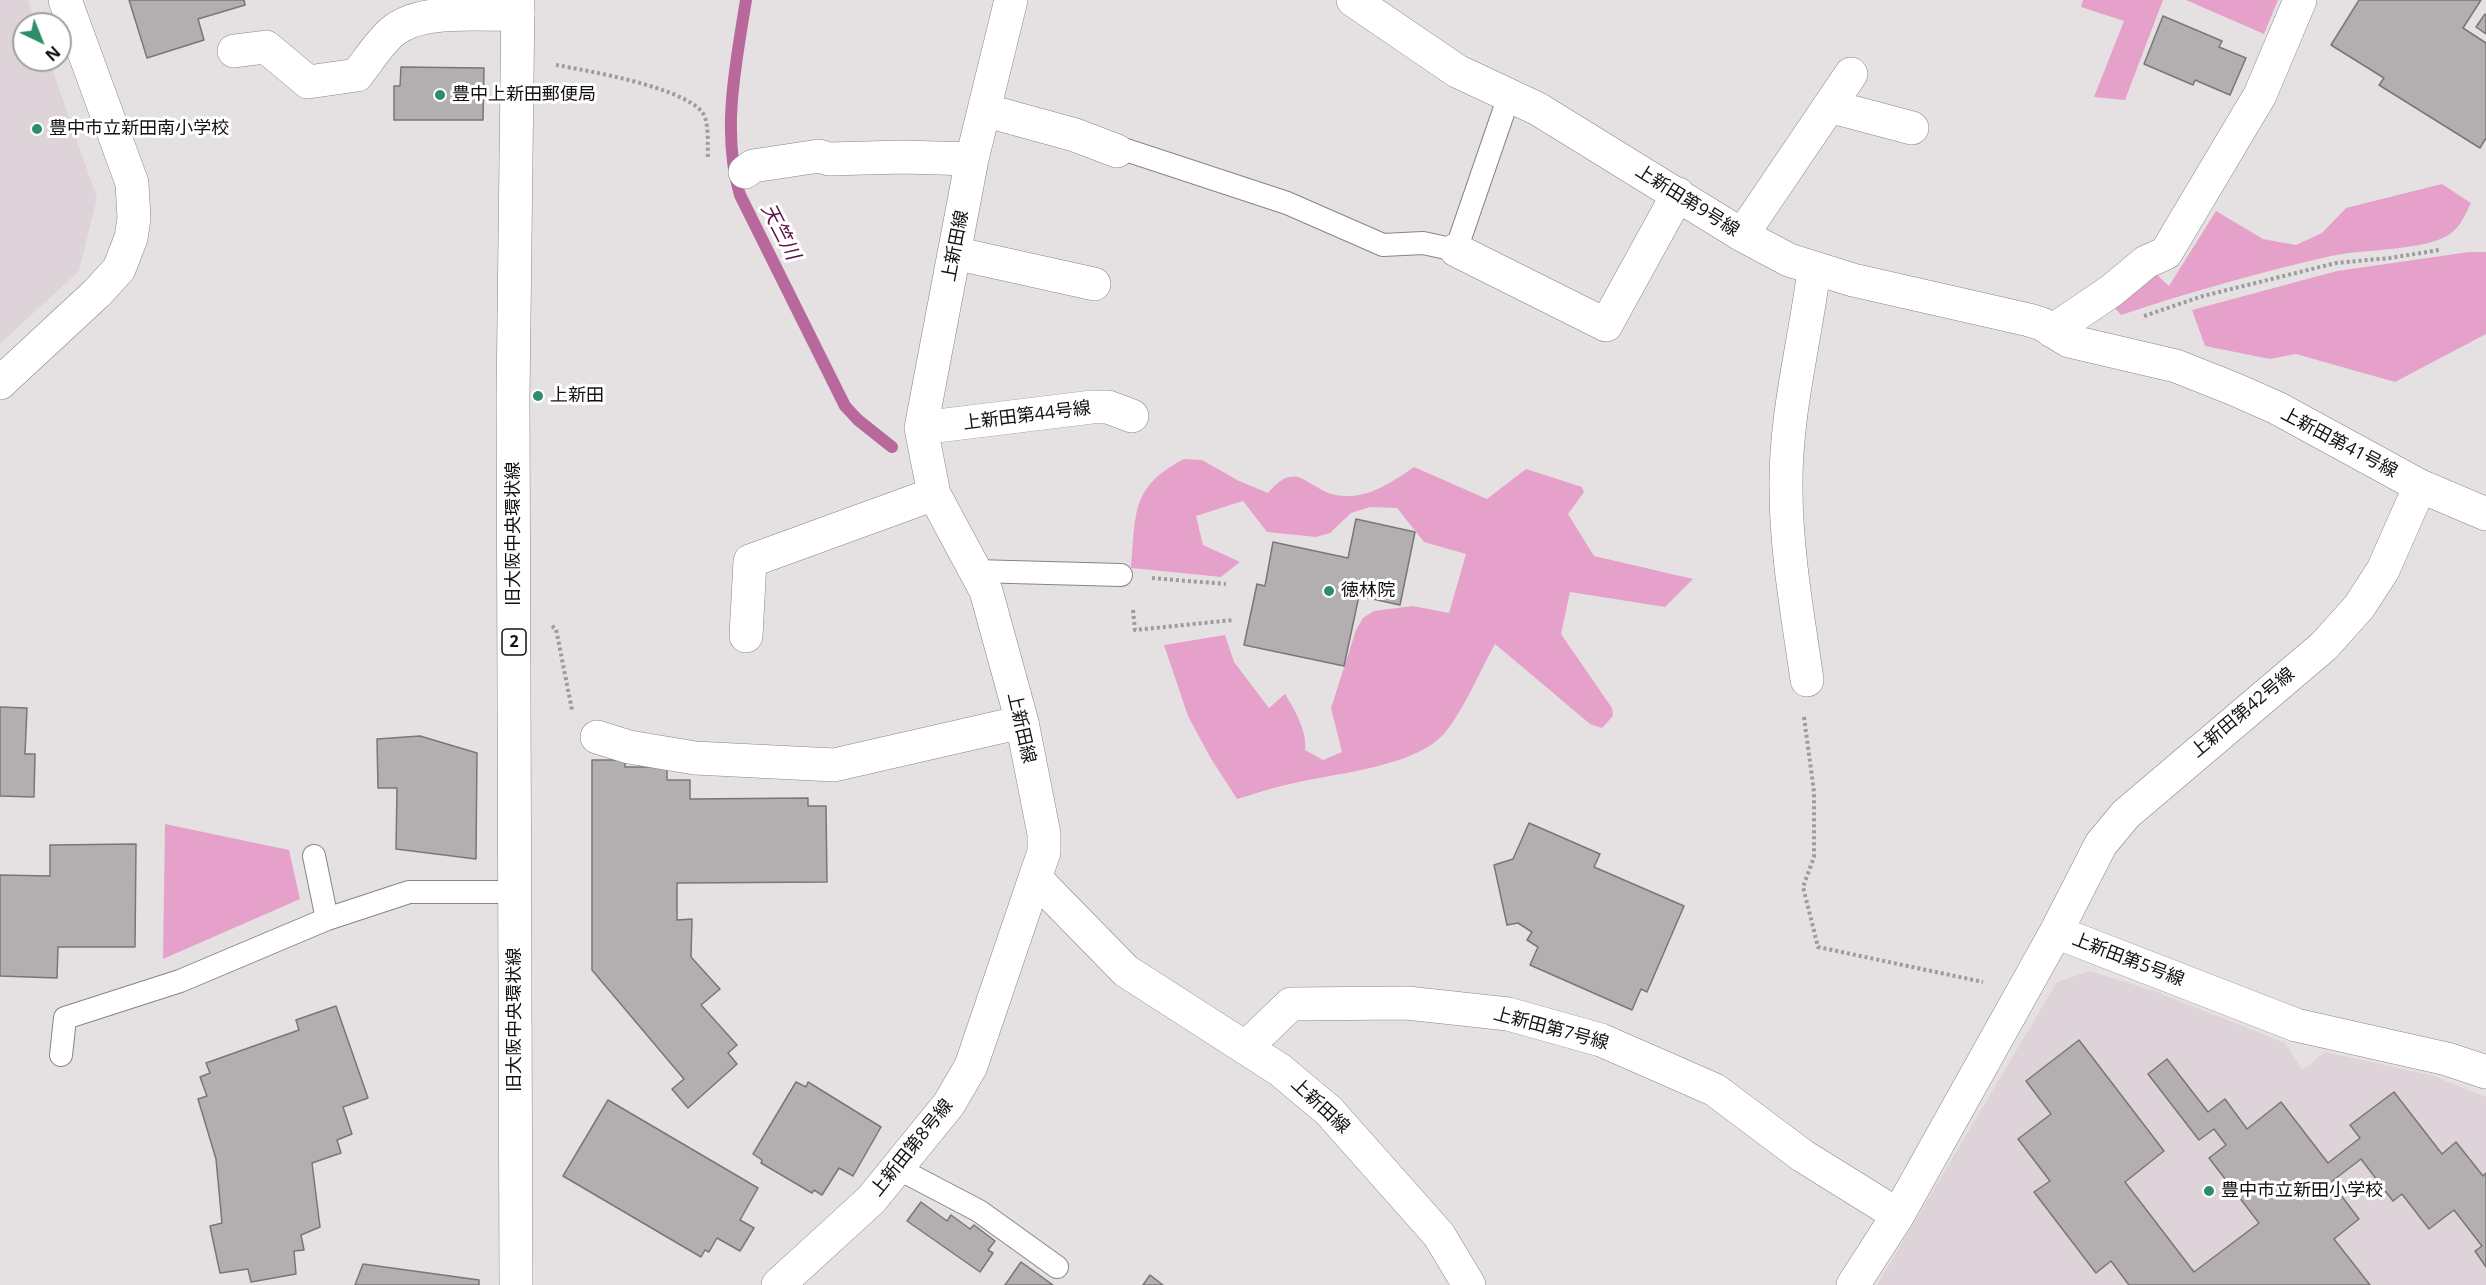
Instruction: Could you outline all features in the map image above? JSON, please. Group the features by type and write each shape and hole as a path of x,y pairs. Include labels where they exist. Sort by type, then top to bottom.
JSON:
{"street":[{"path":"0,383 97,293 119,269 134,218 132,183 65,0"},
{"name":"上新田線","path":"1011,0 972,159 921,428 934,494 986,591 1022,722 1044,834 1044,852 1035,878 1126,971 1246,1047 1301,1086 1351,1134 1439,1235 1469,1285"},
{"name":"上新田第9号線","path":"1353,0 1457,71 1538,109 1742,235 1814,270 2028,320 2052,331"},
{"path":"2052,331 2111,291 2146,262 2166,253 2260,95 2300,0"},
{"path":"234,51 266,47 308,82 357,75 392,32 407,22 442,15 518,7"},
{"name":"旧大阪中央環状線","path":"516,1285 513,385 518,7"},
{"path":"1742,235 1851,74"},
{"path":"1828,106 1912,128"},
{"path":"984,110 1075,135 1117,151"},
{"path":"745,172 753,166 819,156 829,159 903,157 972,159"},
{"path":"1456,249 1605,325 1678,194"},
{"path":"954,253 1095,284"},
{"path":"1807,680 1793,586 1786,487 1795,382 1814,270"},
{"name":"上新田第41号線","path":"2052,331 2069,341 2176,366 2192,372 2277,408 2420,486 2486,514"},
{"name":"上新田第44号線","path":"921,428 1092,407 1108,407 1132,416"},
{"name":"上新田第42号線","path":"2055,932 2101,844 2126,814 2324,646 2359,607 2383,570 2420,486"},
{"path":"746,636 750,561 934,494"},
{"path":"597,737 629,747 695,758 834,765 1022,722"},
{"name":"上新田第8号線","path":"778,1285 871,1200 950,1104 971,1065 1035,878"},
{"name":"上新田第5号線","path":"1853,1285 1898,1215 2055,932 2296,1025 2447,1059 2486,1072"},
{"name":"上新田第7号線","path":"1246,1047 1291,1004 1407,1003 1508,1014 1601,1040 1715,1090 1803,1156 1898,1215"}],"lane":[{"path":"1117,151 1126,150 1287,203 1383,245 1423,243 1456,249 1509,96"},
{"path":"975,571 1121,575"},
{"path":"314,856 327,919"},
{"path":"61,1055 65,1017 180,981 327,919 409,892 514,892"},
{"path":"898,1169 979,1211 1058,1267"}],"path":[{"path":"548,64 618,78 691,101 705,119 710,169"},
{"path":"2142,316 2203,296 2336,263 2439,250"},
{"path":"1121,575 1226,584"},
{"path":"1133,610 1135,630 1233,620"},
{"path":"544,620 556,629 576,724 591,730 597,737"},
{"path":"1807,680 1800,693 1814,792 1814,857 1803,887 1818,947 2024,991"}],"shaded area":[{"name":"豊中市立新田南小学校","path":"0,0 28,0 32,12 12,12 12,72 53,72 97,198 79,271 0,344"},
{"path":"2083,0 2163,0 2125,100 2094,97 2124,21 2081,7"},
{"path":"2186,0 2278,0 2264,34"},
{"path":"2442,184 2471,203 2457,228 2443,238 2403,248 2344,254 2304,262 2173,298 2121,315 2115,308 2154,272 2169,286 2216,211 2263,239 2296,245 2322,233 2346,208"},
{"path":"2469,252 2486,252 2486,334 2395,382 2296,354 2270,359 2205,346 2192,310 2337,271"},
{"path":"1184,459 1202,460 1239,481 1268,493 1289,477 1298,477 1324,491 1350,496 1376,490 1414,467 1487,499 1526,469 1582,487 1584,492 1568,514 1594,556 1693,579 1665,607 1570,592 1561,634 1612,708 1613,716 1602,728 1590,724 1495,644 1456,717 1442,736 1429,746 1413,755 1375,767 1291,784 1237,799 1210,757 1188,716 1164,645 1225,635 1234,662 1269,708 1285,694 1302,729 1305,750 1323,760 1342,752 1331,708 1356,630 1363,618 1374,611 1413,606 1449,613 1466,554 1424,542 1397,508 1370,507 1351,513 1330,533 1316,537 1267,532 1243,501 1196,516 1203,545 1240,562 1221,577 1131,568 1139,504 1154,480"},
{"path":"165,824 289,850 300,899 163,959"},
{"name":"豊中市立新田小学校","path":"2090,971 2154,991 2285,1043 2302,1070 2325,1052 2431,1075 2486,1097 2486,1285 1877,1285 2057,982"}],"building":[{"path":"129,0 244,0 245,5 198,19 204,40 147,58"},
{"path":"2359,0 2481,0 2463,28 2486,43 2486,138 2480,148 2379,85 2384,78 2331,45"},
{"path":"2486,15 2486,34 2476,27"},
{"path":"2163,16 2222,41 2219,47 2246,58 2230,95 2195,80 2193,85 2144,64"},
{"path":"401,67 484,68 483,120 394,120 394,86 400,86"},
{"name":"徳林院","path":"1356,519 1415,532 1400,605 1359,596 1344,666 1244,645 1257,584 1265,586 1273,542 1348,558"},
{"path":"0,707 27,708 25,754 35,754 34,797 0,796"},
{"path":"420,736 477,753 476,859 396,849 397,788 378,788 377,739"},
{"path":"592,760 625,760 625,767 667,767 667,780 690,780 690,799 808,798 808,806 826,806 827,882 677,883 677,920 692,919 691,957 720,989 701,1005 737,1045 728,1053 737,1064 688,1108 672,1089 684,1079 592,970"},
{"path":"1529,823 1600,854 1594,867 1684,906 1647,992 1641,989 1632,1010 1530,965 1538,947 1527,940 1532,932 1518,923 1507,925 1494,865 1513,859"},
{"path":"136,844 135,947 58,947 57,978 0,976 0,875 50,876 50,845"},
{"path":"336,1006 368,1098 343,1107 352,1134 337,1140 341,1153 312,1163 320,1227 301,1235 304,1250 294,1251 296,1274 251,1282 248,1269 220,1273 210,1226 222,1223 216,1159 198,1099 207,1096 200,1077 210,1073 206,1063 299,1030 296,1020"},
{"path":"2079,1040 2164,1151 2125,1182 2194,1272 2259,1223 2209,1158 2226,1145 2214,1129 2199,1140 2148,1074 2167,1059 2208,1112 2225,1099 2247,1129 2281,1102 2328,1163 2360,1138 2350,1125 2394,1092 2442,1154 2456,1142 2483,1176 2486,1173 2486,1267 2475,1251 2482,1246 2454,1210 2429,1229 2402,1194 2393,1201 2361,1159 2331,1182 2359,1219 2334,1239 2370,1285 2129,1285 2111,1261 2096,1273 2034,1192 2050,1181 2018,1139 2051,1114 2026,1081"},
{"path":"796,1082 806,1087 808,1082 881,1127 853,1176 839,1168 822,1195 814,1190 812,1193 761,1163 762,1160 753,1154"},
{"path":"608,1100 758,1188 740,1220 754,1228 740,1251 717,1238 709,1252 705,1250 701,1257 563,1176"},
{"path":"921,1202 947,1221 951,1215 970,1229 974,1225 995,1241 988,1250 993,1253 980,1272 907,1221"},
{"path":"1021,1262 1053,1285 1005,1285"},
{"path":"363,1264 479,1280 479,1285 355,1285"},
{"path":"1150,1275 1163,1285 1143,1285"}],"waterway":[{"name":"天竺川","path":"746,0 735,73 731,122 734,171 740,195 845,406 858,420 892,447"}],"place":[{"name":"豊中上新田郵便局","path":"440,95"},
{"name":"豊中市立新田南小学校","path":"37,129"},
{"name":"上新田","path":"538,396"},
{"name":"徳林院","path":"1329,591"},
{"name":"豊中市立新田小学校","path":"2209,1191"}]}
